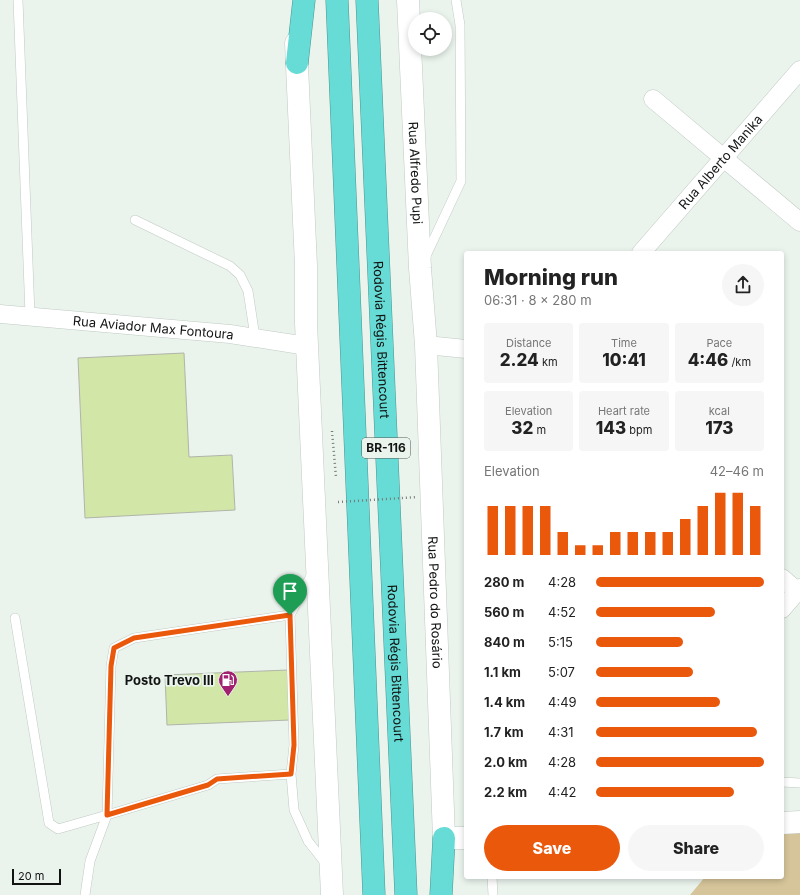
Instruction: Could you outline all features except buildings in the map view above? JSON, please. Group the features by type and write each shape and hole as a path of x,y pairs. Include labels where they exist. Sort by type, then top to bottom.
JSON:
{"highway":[{"path":"297,63 304,0"},
{"name":"BR-116","path":"337,0 374,895"},
{"name":"Rodovia Régis Bittencourt","path":"367,0 406,895"},
{"path":"441,895 444,838"}],"street":[{"path":"294,0 306,266 307,346 316,565 332,895"},
{"name":"Rua Alfredo Pupi","path":"408,0 420,268 426,345"},
{"name":"Rua Alberto Manika","path":"643,251 800,70"},
{"path":"653,99 800,222"},
{"name":"Rua Aviador Max Fontoura","path":"0,314 30,315 254,337 307,346"},
{"path":"426,345 464,349"},
{"name":"Rua Pedro do Rosário","path":"426,345 444,838"},
{"path":"784,579 799,589 784,607"},
{"path":"784,823 800,822"},
{"path":"444,838 464,838"}],"lane":[{"path":"18,0 30,315"},
{"path":"420,268 460,181 460,25 456,0"},
{"path":"135,220 230,266 240,275 248,291 254,337"},
{"path":"316,565 290,615 294,745 291,774 294,810 308,841 331,870"},
{"path":"84,895 90,860 107,815 111,666 114,648 134,638 290,615"},
{"path":"15,618 49,823 58,829 208,785 217,779 291,774"},
{"path":"784,782 800,784"},
{"path":"492,879 493,895"}],"path":[{"path":"338,502 417,497"}],"shaded area":[{"path":"800,812 800,895 690,895 703,879 784,879 784,814"}],"place":[{"name":"Posto Trevo III","path":"228,697"}],"route":[{"path":"290,615 290,656 294,745 291,774 217,779 208,785 107,815 111,666 114,648 134,638 290,615"}]}
